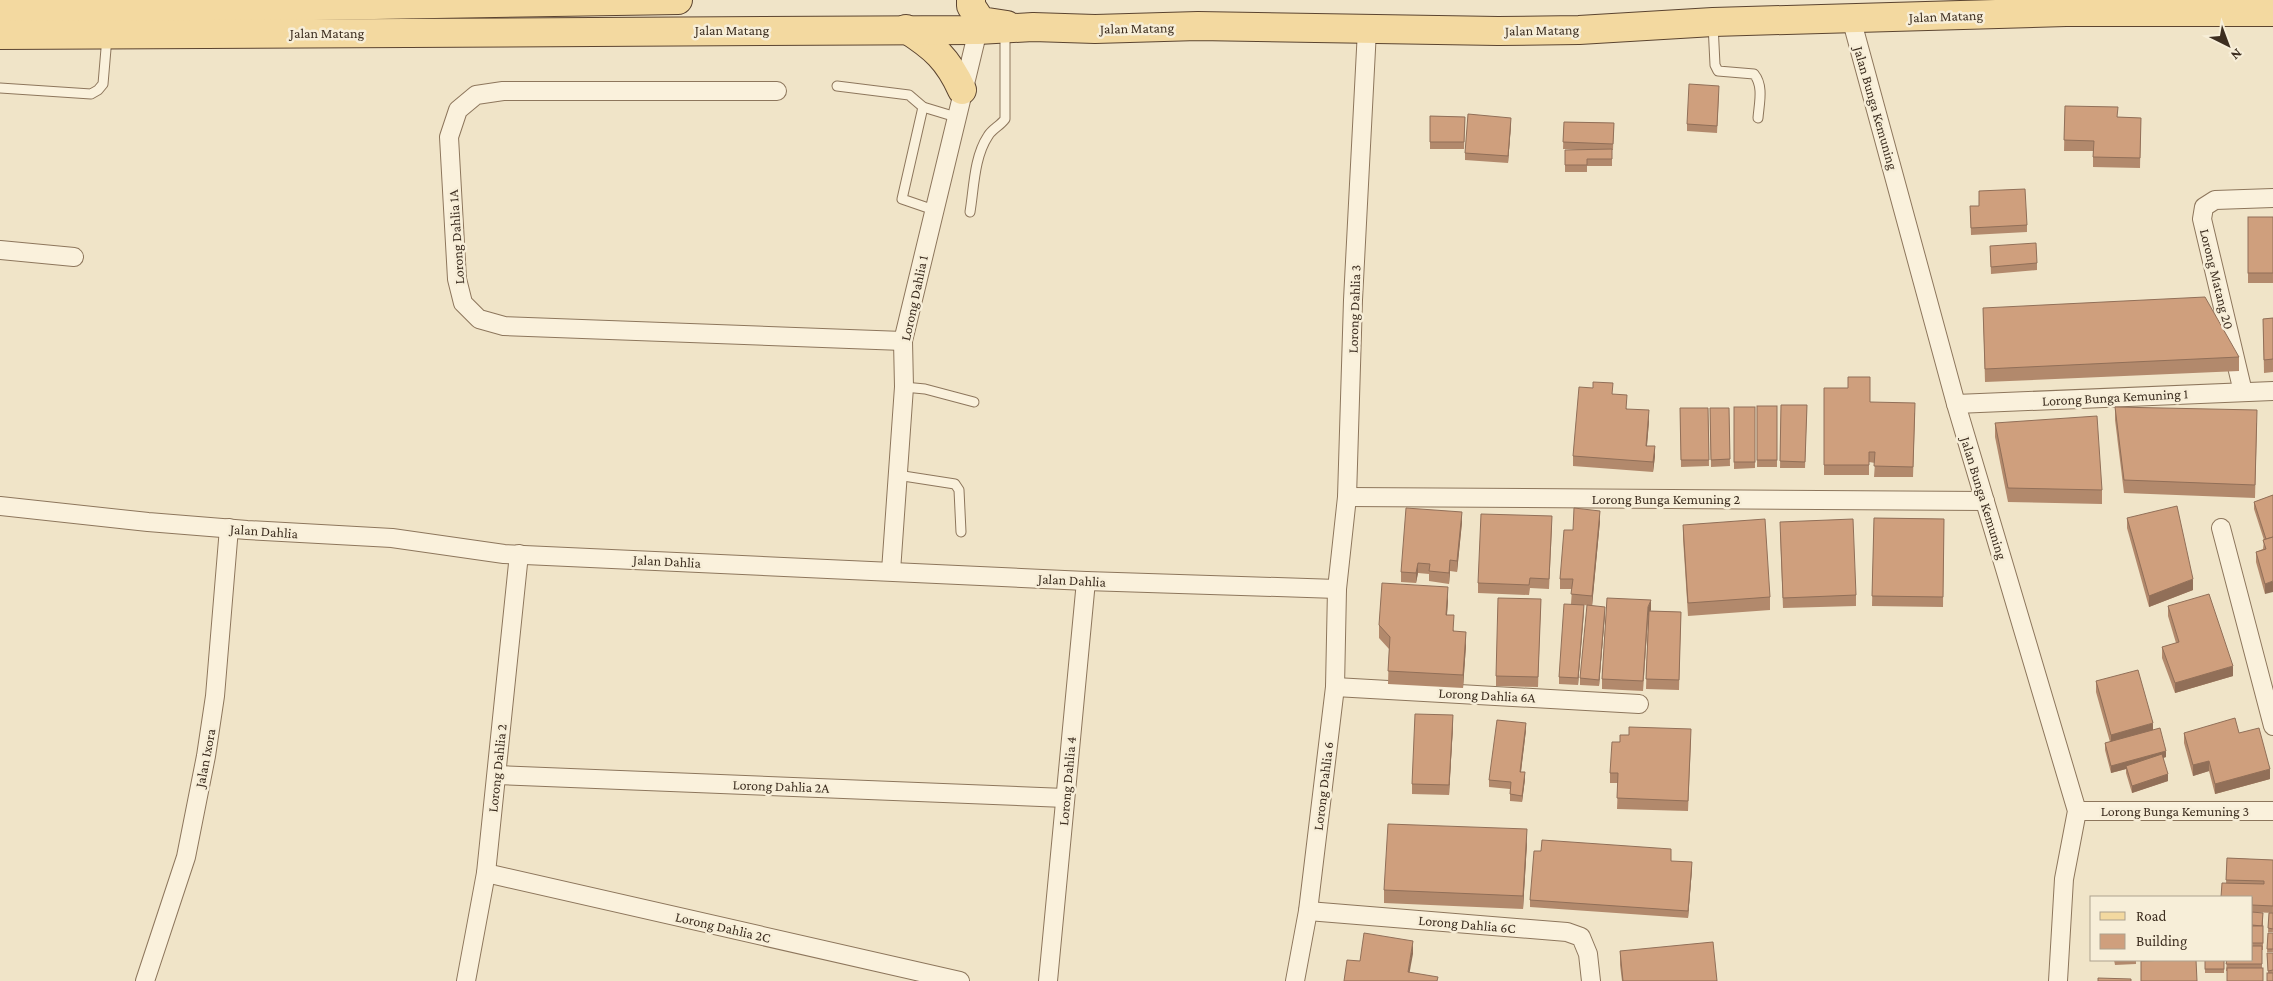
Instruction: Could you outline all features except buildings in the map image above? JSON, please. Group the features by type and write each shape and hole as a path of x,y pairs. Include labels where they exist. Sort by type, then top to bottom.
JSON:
{"main road":[{"name":"Jalan Matang","path":"0,10 253,4 678,0"},
{"path":"971,0 971,6 981,21 1033,27"},
{"name":"Jalan Matang","path":"0,35 978,30 1033,27 1095,29 1198,26 1367,30 1579,30 1713,22 2066,12 2273,12"},
{"path":"906,29 932,46 946,60 962,90"}],"street":[{"name":"Jalan Bunga Kemuning","path":"1851,18 1956,404 2077,811 2064,879 2058,981"},
{"name":"Lorong Dahlia 1","path":"891,571 904,387 903,341 978,30"},
{"name":"Lorong Dahlia 3","path":"1337,589 1347,497 1353,318 1367,30"},
{"name":"Lorong Dahlia 1A","path":"777,92 503,91 476,95 458,110 449,137 457,279 463,303 479,319 504,326 903,341"},
{"name":"Lorong Matang 20","path":"2243,392 2202,218 2204,207 2215,200 2273,198"},
{"path":"0,250 74,256"},
{"name":"Lorong Bunga Kemuning 1","path":"1956,404 2273,391"},
{"name":"Lorong Bunga Kemuning 2","path":"1347,497 1985,501"},
{"name":"Jalan Dahlia","path":"0,506 148,522 392,538 504,554 1086,581 1337,589"},
{"name":"Jalan Ixora","path":"145,981 186,857 206,756 215,696 229,528"},
{"path":"2221,528 2273,726"},
{"name":"Lorong Dahlia 2","path":"466,981 486,873 519,554"},
{"name":"Lorong Dahlia 4","path":"1048,981 1086,581"},
{"name":"Lorong Dahlia 6","path":"1295,981 1308,911 1336,687 1337,589"},
{"name":"Lorong Dahlia 6A","path":"1336,687 1639,704"},
{"name":"Lorong Dahlia 2A","path":"497,775 1065,798"},
{"name":"Lorong Bunga Kemuning 3","path":"2077,811 2273,811"},
{"name":"Lorong Dahlia 2C","path":"486,873 960,981"},
{"name":"Lorong Dahlia 6C","path":"1308,911 1567,932 1581,937 1588,954 1591,981"}],"lane":[{"path":"1713,22 1715,65 1718,72 1754,74 1758,79 1760,87 1758,118"},
{"path":"970,212 981,150 989,134 1005,120 1005,29"},
{"path":"0,88 91,94 104,84 107,34"},
{"path":"837,86 909,95 923,107 956,117"},
{"path":"923,107 902,198 934,210"},
{"path":"904,387 925,389 974,402"},
{"path":"897,474 955,484 959,490 961,532"}]}
